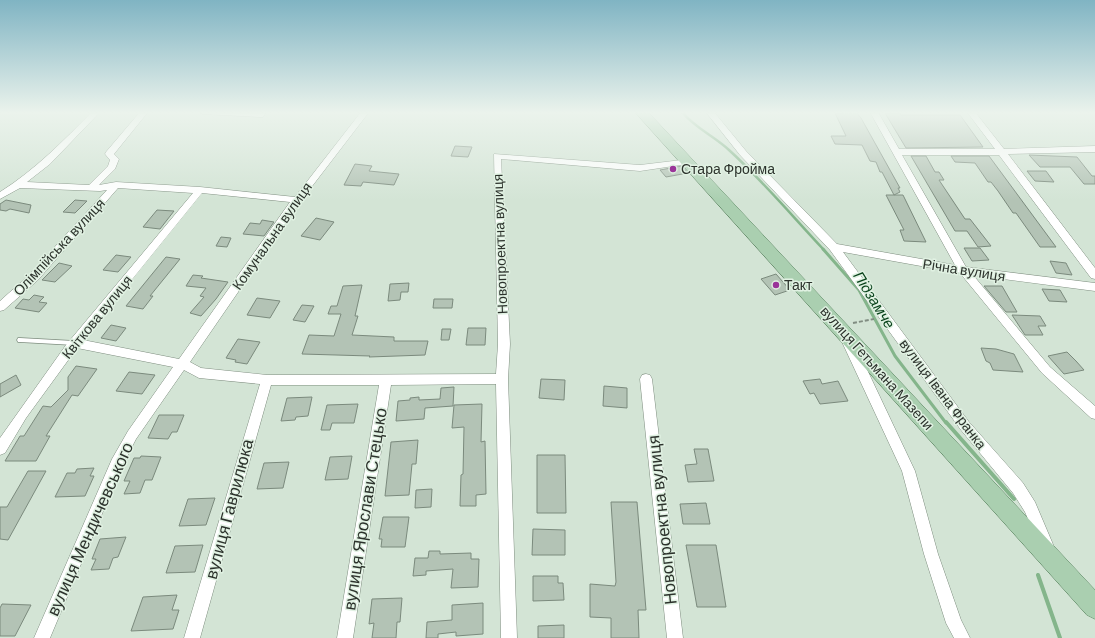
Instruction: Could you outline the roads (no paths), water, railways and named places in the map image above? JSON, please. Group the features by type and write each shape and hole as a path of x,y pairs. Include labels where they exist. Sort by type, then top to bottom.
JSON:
{"main road":[{"name":"вулиця Гетьмана Мазепи","path":"669,142 846,327 1095,607"}],"street":[{"path":"0,195 18,185 47,162 67,142"},
{"name":"Олімпійська вулиця","path":"92,187 112,167 115,159 109,154 119,142"},
{"name":"Комунальна вулиця","path":"184,364 297,200 342,142"},
{"name":"вулиця Івана Франка","path":"734,142 834,247 965,426 1018,488 1033,513 1051,559"},
{"path":"891,142 963,270 1046,370 1095,414"},
{"path":"994,142 1095,275"},
{"path":"897,152 1002,152 1095,149"},
{"name":"Новопроектна вулиця","path":"509,638 502,379 504,344 496,156 640,168 687,161"},
{"path":"18,185 92,187 116,185 200,190 297,200"},
{"name":"Олімпійська вулиця","path":"0,307 34,277 116,185"},
{"name":"Квіткова вулиця","path":"0,449 19,418 74,343 200,190"},
{"name":"Річна вулиця","path":"834,247 963,270 1095,287"},
{"path":"846,327 908,471 931,554 954,623 962,638"},
{"path":"74,343 184,364 199,373 267,380 502,379"},
{"name":"вулиця Мендичевського","path":"42,638 117,463 132,435 184,364"},
{"name":"Новопроектна вулиця","path":"646,379 675,638"},
{"name":"вулиця Гаврилюка","path":"192,638 217,557 247,440 267,380"},
{"name":"вулиця Ярослави Стецько","path":"345,638 386,380"}],"lane":[{"path":"20,340 74,343"}],"waterway":[{"name":"Підзамче","path":"719,142 742,162 824,250"},
{"name":"Підзамче","path":"823,249 859,290 895,356 946,423"},
{"name":"Підзамче","path":"946,422 1014,499"},
{"name":"Підзамче","path":"1038,575 1060,638"}],"place":[{"name":"Стара Фройма","path":"673,169"},
{"name":"Такт","path":"776,285"}]}
